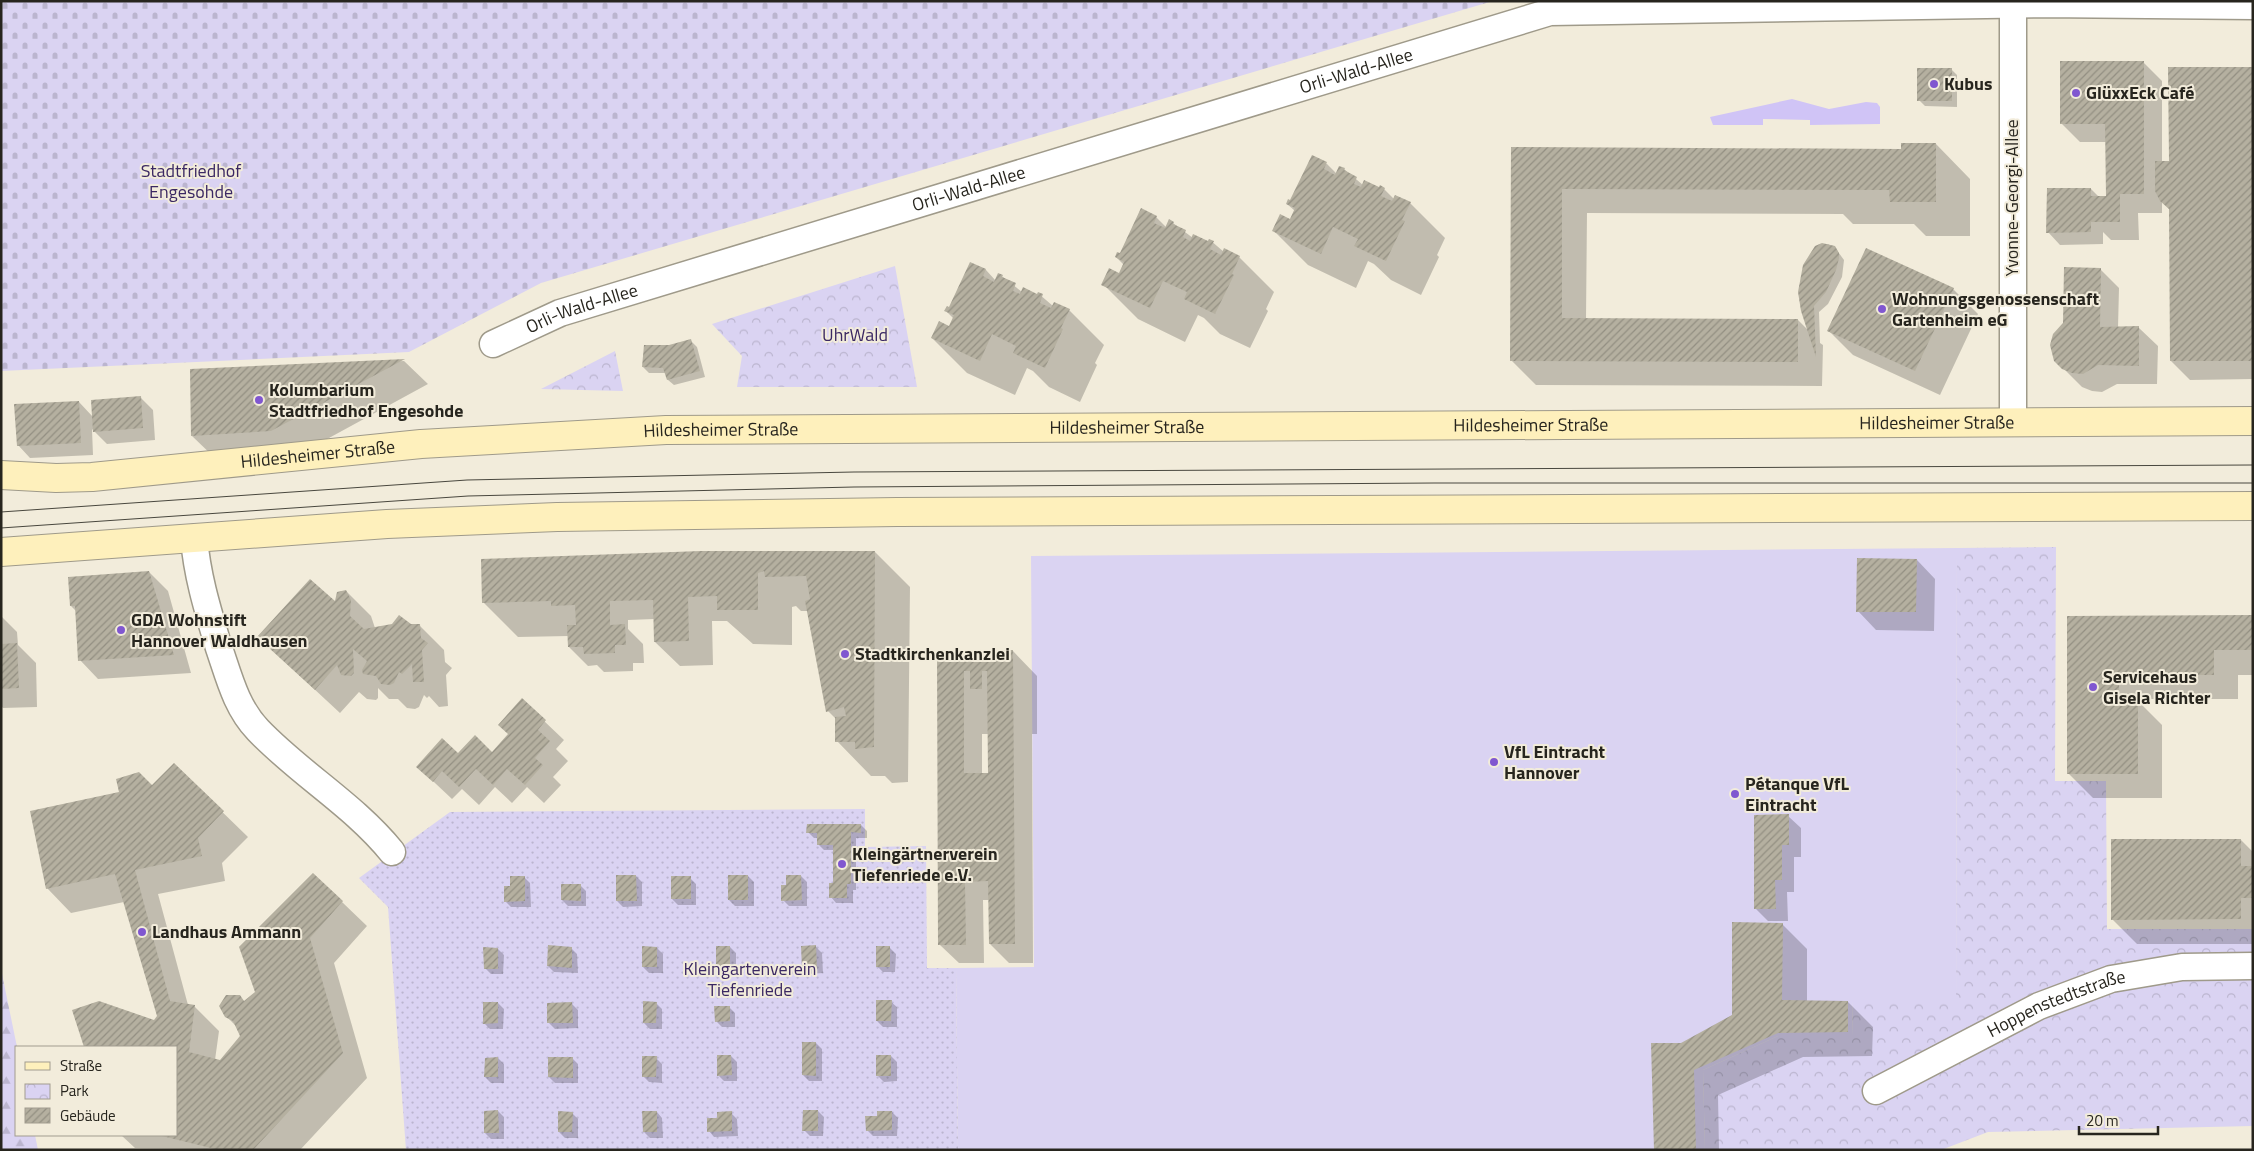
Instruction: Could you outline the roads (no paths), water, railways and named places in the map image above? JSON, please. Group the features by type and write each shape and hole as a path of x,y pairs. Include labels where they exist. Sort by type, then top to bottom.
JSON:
{"main road":[{"name":"Hildesheimer Straße","path":"1,475 56,478 119,476 420,444 666,430 2253,421"},
{"path":"1,552 387,524 557,517 897,512 2253,506"}],"street":[{"name":"Orli-Wald-Allee","path":"493,344 560,313 1550,12 2013,4 2253,6"},
{"name":"Yvonne-Georgi-Allee","path":"2013,4 2013,422"},
{"path":"194,538 196,565 204,600 230,683 240,705 258,730 376,832 392,852"},
{"name":"Hoppenstedtstraße","path":"1876,1091 2038,1006 2111,979 2182,966 2253,966"}],"tram line":[{"path":"1,512 467,480 854,472 2253,465"},
{"path":"1,528 468,496 854,487 1434,483 2253,483"}],"place":[{"name":"Kubus","path":"1934,84"},
{"name":"GlüxxEck Café","path":"2076,93"},
{"name":"Wohnungsgenossenschaft Gartenheim eG","path":"1882,309"},
{"name":"Kolumbarium Stadtfriedhof Engesohde","path":"259,400"},
{"name":"GDA Wohnstift Hannover Waldhausen","path":"121,630"},
{"name":"Stadtkirchenkanzlei","path":"845,654"},
{"name":"Servicehaus Gisela Richter","path":"2093,687"},
{"name":"VfL Eintracht Hannover","path":"1494,762"},
{"name":"Pétanque VfL Eintracht","path":"1735,794"},
{"name":"Kleingärtnerverein Tiefenriede e.V.","path":"842,864"},
{"name":"Landhaus Ammann","path":"142,932"}],"park label":[{"name":"Stadtfriedhof Engesohde","path":"191,181"},
{"name":"UhrWald","path":"855,335"},
{"name":"Kleingartenverein Tiefenriede","path":"750,980"}]}
